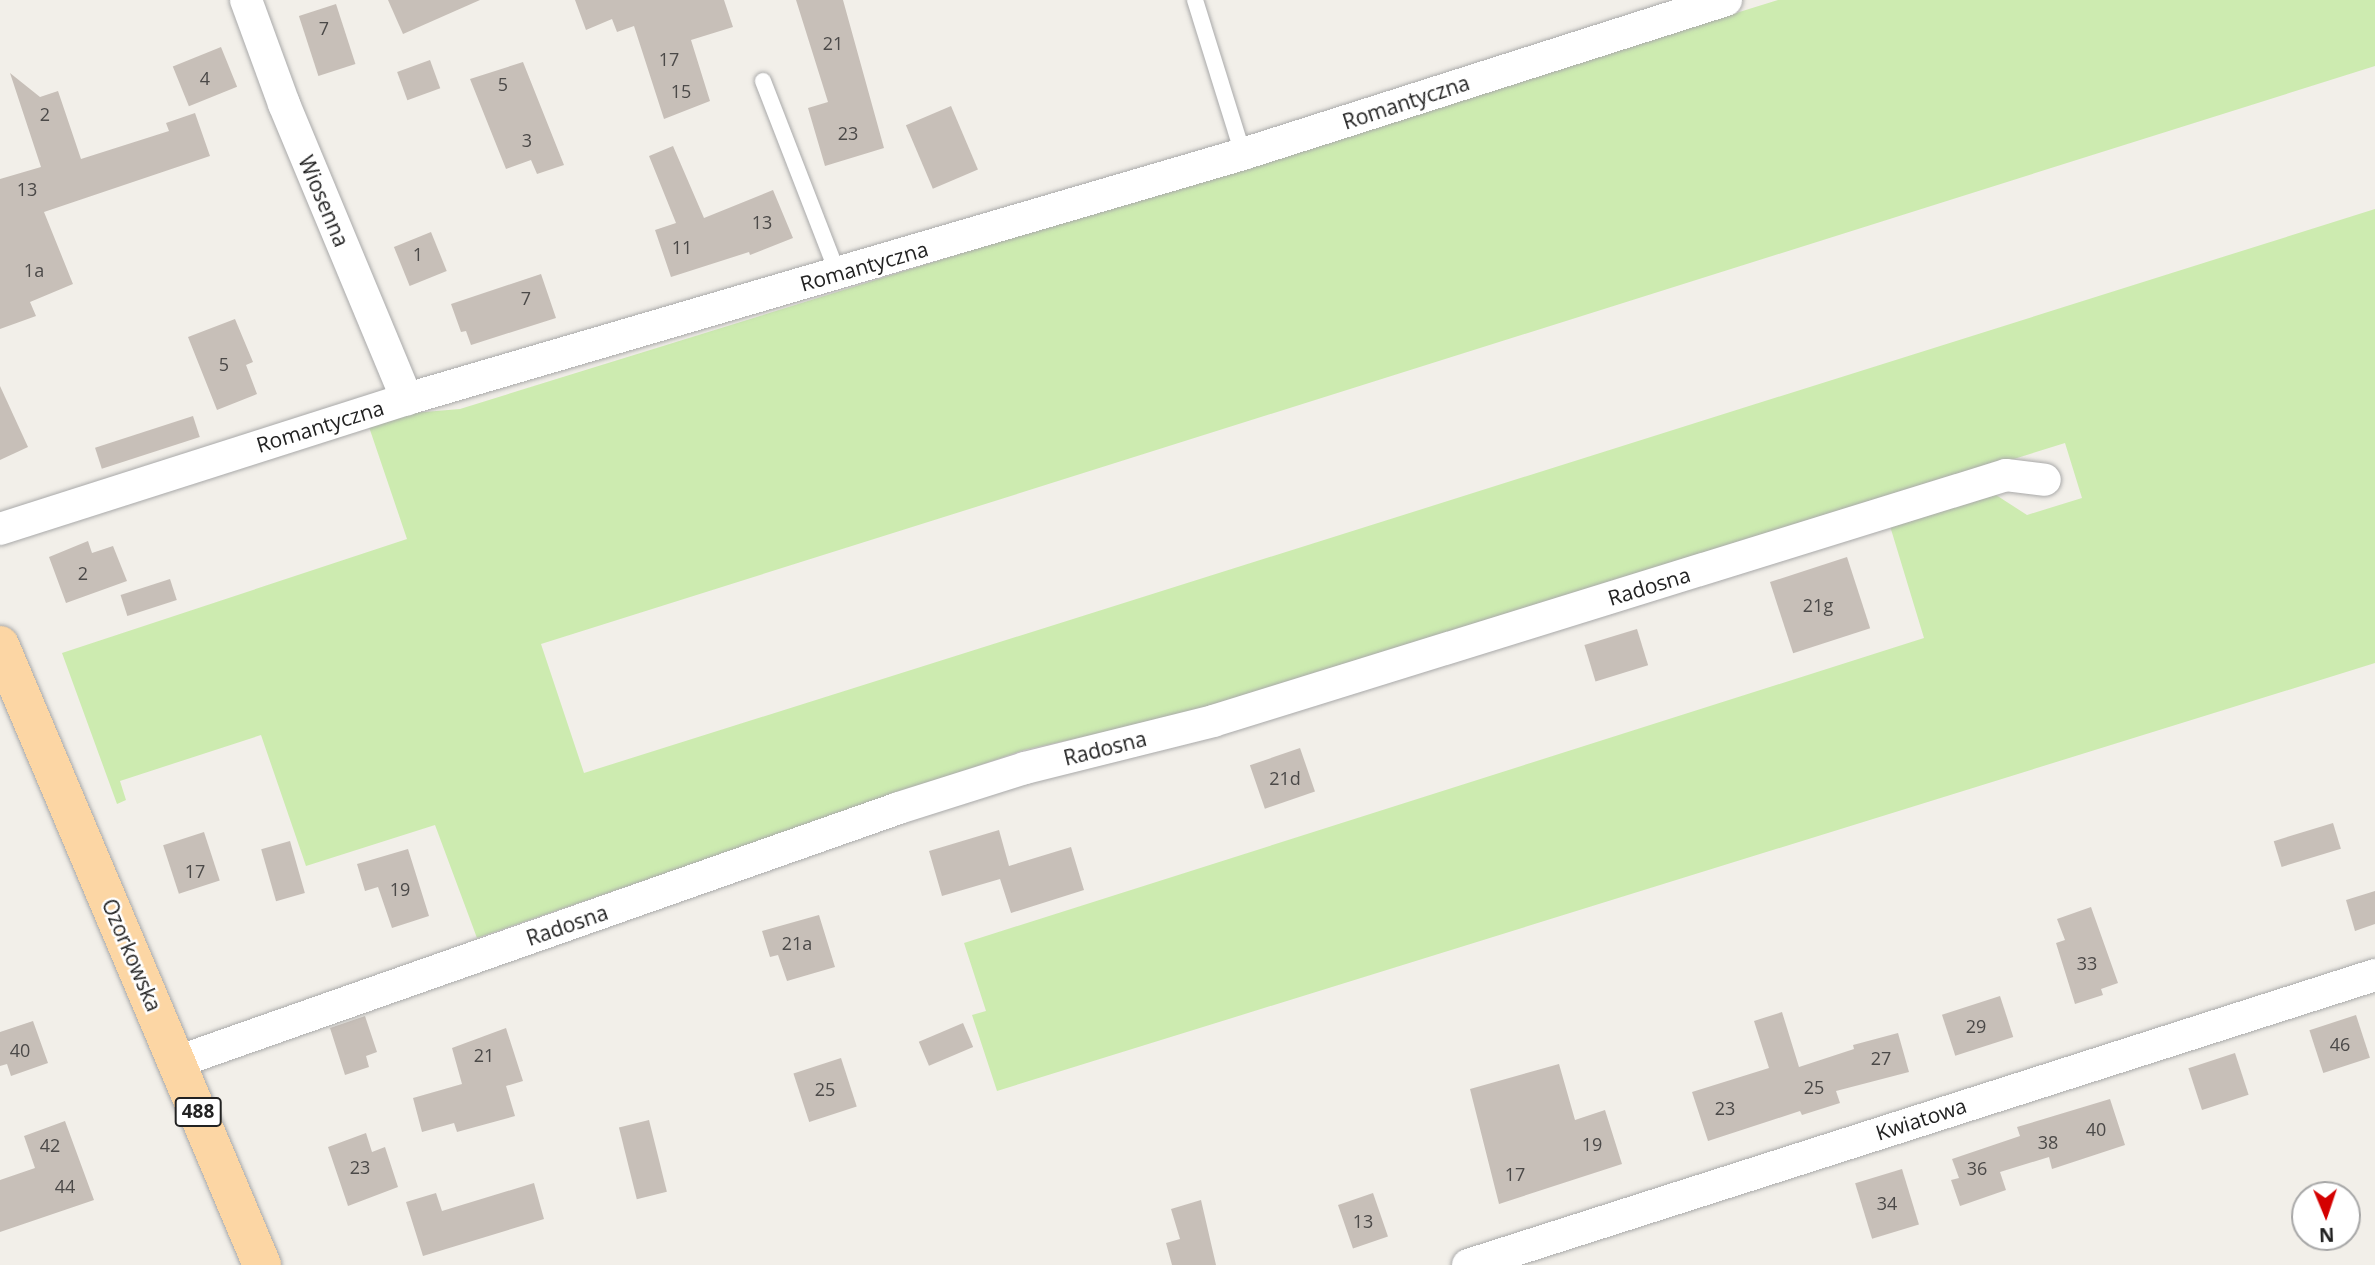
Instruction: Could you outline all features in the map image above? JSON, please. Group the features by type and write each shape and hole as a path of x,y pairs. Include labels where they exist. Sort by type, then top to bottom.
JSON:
{"main road":[{"name":"Ozorkowska","path":"3,660 262,1265"}],"street":[{"name":"Wiosenna","path":"246,0 284,104 407,399"},
{"name":"Romantyczna","path":"0,529 407,399 1243,154 1726,0"},
{"name":"Radosna","path":"177,1062 899,808 1025,768 1213,721 2006,475 2045,480"},
{"name":"Kwiatowa","path":"1468,1265 2375,975"}],"lane":[{"path":"1195,0 1243,154"},
{"path":"763,81 838,274"}],"green space":[{"path":"1778,0 2375,0 2375,66 541,644 584,773 2375,209 2375,663 997,1091 972,1015 986,1011 964,943 1924,638 1890,526 1996,495 2027,515 2082,498 2065,443 1213,708 1024,750 477,938 435,825 306,866 261,735 120,781 126,800 117,804 62,653 407,539 368,424 400,414 460,409"}],"building":[{"path":"388,0 480,0 403,34"},
{"path":"575,0 724,0 733,27 691,40 710,101 664,119 634,26 617,32 612,19 586,30"},
{"path":"796,0 843,0 884,148 825,166 808,108 828,102"},
{"path":"336,4 355,64 318,76 299,16"},
{"path":"221,47 237,87 189,106 173,66"},
{"path":"430,60 440,88 407,100 397,72"},
{"path":"523,62 564,165 537,174 531,160 506,169 470,79"},
{"path":"10,73 40,97 58,91 81,159 169,131 166,123 195,113 210,156 44,212 73,284 30,302 36,316 0,329 0,179 41,167"},
{"path":"951,106 978,170 933,189 906,125"},
{"path":"673,146 704,218 773,190 793,238 750,255 749,252 671,277 655,230 676,223 649,156"},
{"path":"431,232 447,271 410,286 394,247"},
{"path":"541,274 556,318 471,345 466,331 461,332 451,304"},
{"path":"235,319 253,362 246,365 257,394 217,410 188,337"},
{"path":"0,386 28,447 0,460"},
{"path":"193,416 200,437 102,469 95,448"},
{"path":"88,541 92,553 113,546 127,581 66,603 49,557"},
{"path":"1847,557 1870,628 1793,653 1770,582"},
{"path":"170,579 177,600 127,616 121,595"},
{"path":"1637,629 1648,665 1596,681 1584,645"},
{"path":"1300,748 1315,791 1265,809 1250,765"},
{"path":"2333,823 2341,849 2282,867 2274,841"},
{"path":"999,830 1009,866 1071,847 1084,890 1011,913 1000,879 942,896 929,851"},
{"path":"204,832 220,881 179,894 163,845"},
{"path":"290,841 305,893 276,901 261,849"},
{"path":"408,849 429,916 392,928 378,887 365,891 357,864"},
{"path":"2375,891 2375,924 2355,931 2346,900"},
{"path":"2091,907 2118,983 2101,989 2103,995 2075,1004 2056,943 2065,940 2057,919"},
{"path":"819,915 835,967 787,981 778,955 770,957 762,931"},
{"path":"2000,996 2013,1037 1955,1056 1942,1015"},
{"path":"1782,1012 1799,1067 1854,1049 1853,1045 1898,1033 1909,1072 1836,1091 1840,1103 1802,1115 1800,1111 1708,1141 1692,1092 1769,1068 1754,1021"},
{"path":"2356,1015 2370,1058 2323,1073 2309,1030"},
{"path":"365,1016 377,1052 366,1056 369,1067 345,1075 330,1028"},
{"path":"33,1021 48,1063 11,1076 7,1064 0,1066 0,1032"},
{"path":"963,1023 973,1047 929,1066 919,1042"},
{"path":"506,1028 523,1081 506,1086 515,1116 457,1132 454,1123 422,1132 413,1098 462,1084 452,1048"},
{"path":"2235,1053 2249,1095 2202,1110 2188,1068"},
{"path":"841,1058 857,1107 809,1122 793,1073"},
{"path":"1559,1064 1575,1120 1605,1110 1622,1164 1499,1204 1470,1089"},
{"path":"2110,1099 2125,1145 2052,1169 2049,1157 2000,1172 2006,1190 1960,1206 1951,1180 1959,1178 1952,1159 2020,1136 2017,1127"},
{"path":"649,1120 667,1192 637,1199 619,1127"},
{"path":"65,1121 94,1200 0,1232 0,1180 35,1168 24,1136"},
{"path":"366,1133 372,1152 385,1147 398,1187 348,1206 328,1147"},
{"path":"1902,1169 1919,1224 1872,1239 1855,1183"},
{"path":"534,1183 544,1219 423,1256 406,1202 436,1193 442,1211"},
{"path":"1373,1193 1388,1236 1353,1249 1338,1205"},
{"path":"1201,1200 1216,1265 1172,1265 1166,1243 1180,1239 1171,1209"}]}
